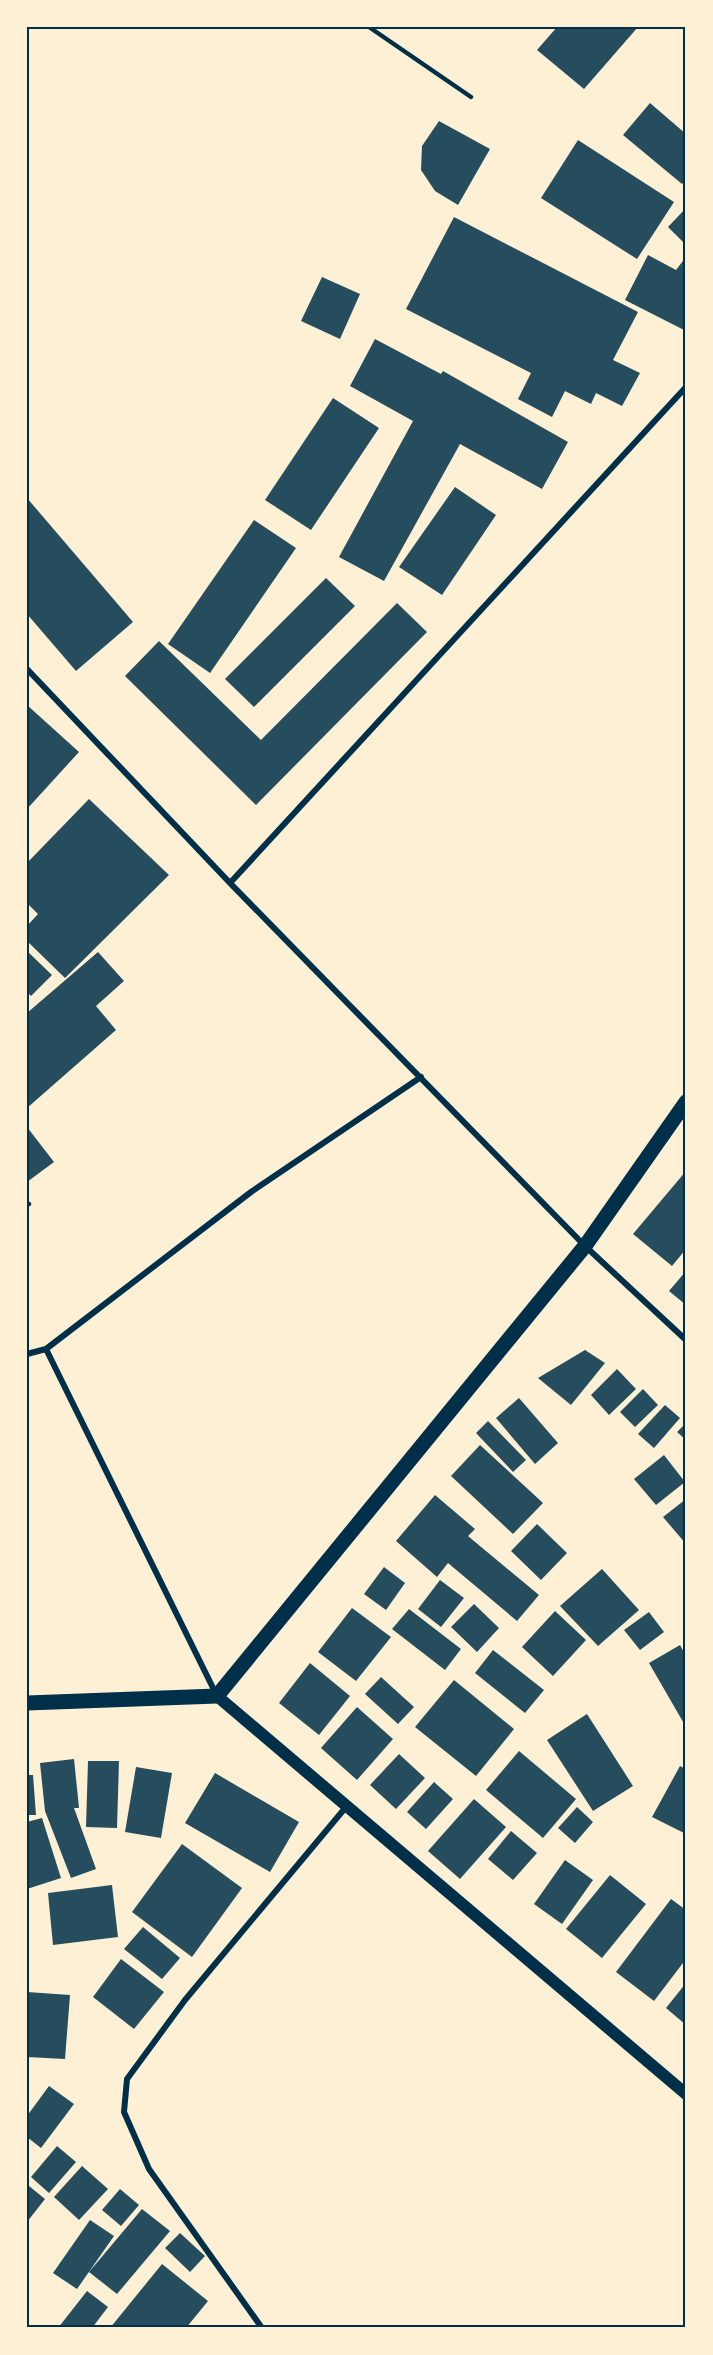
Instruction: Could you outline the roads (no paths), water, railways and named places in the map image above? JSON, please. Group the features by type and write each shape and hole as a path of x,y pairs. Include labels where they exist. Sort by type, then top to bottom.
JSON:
{"main road":[{"path":"217,1696 585,1246 686,1102"},
{"path":"27,1703 217,1696 686,2094"}],"street":[{"path":"230,883 686,387"},
{"path":"27,669 230,883 585,1246 686,1340"},
{"path":"27,1354 46,1349 251,1192 421,1077"},
{"path":"46,1349 217,1696"},
{"path":"262,2328 150,2169 124,2112 127,2079 185,2000 346,1807"}],"lane":[{"path":"369,27 471,97"}]}
